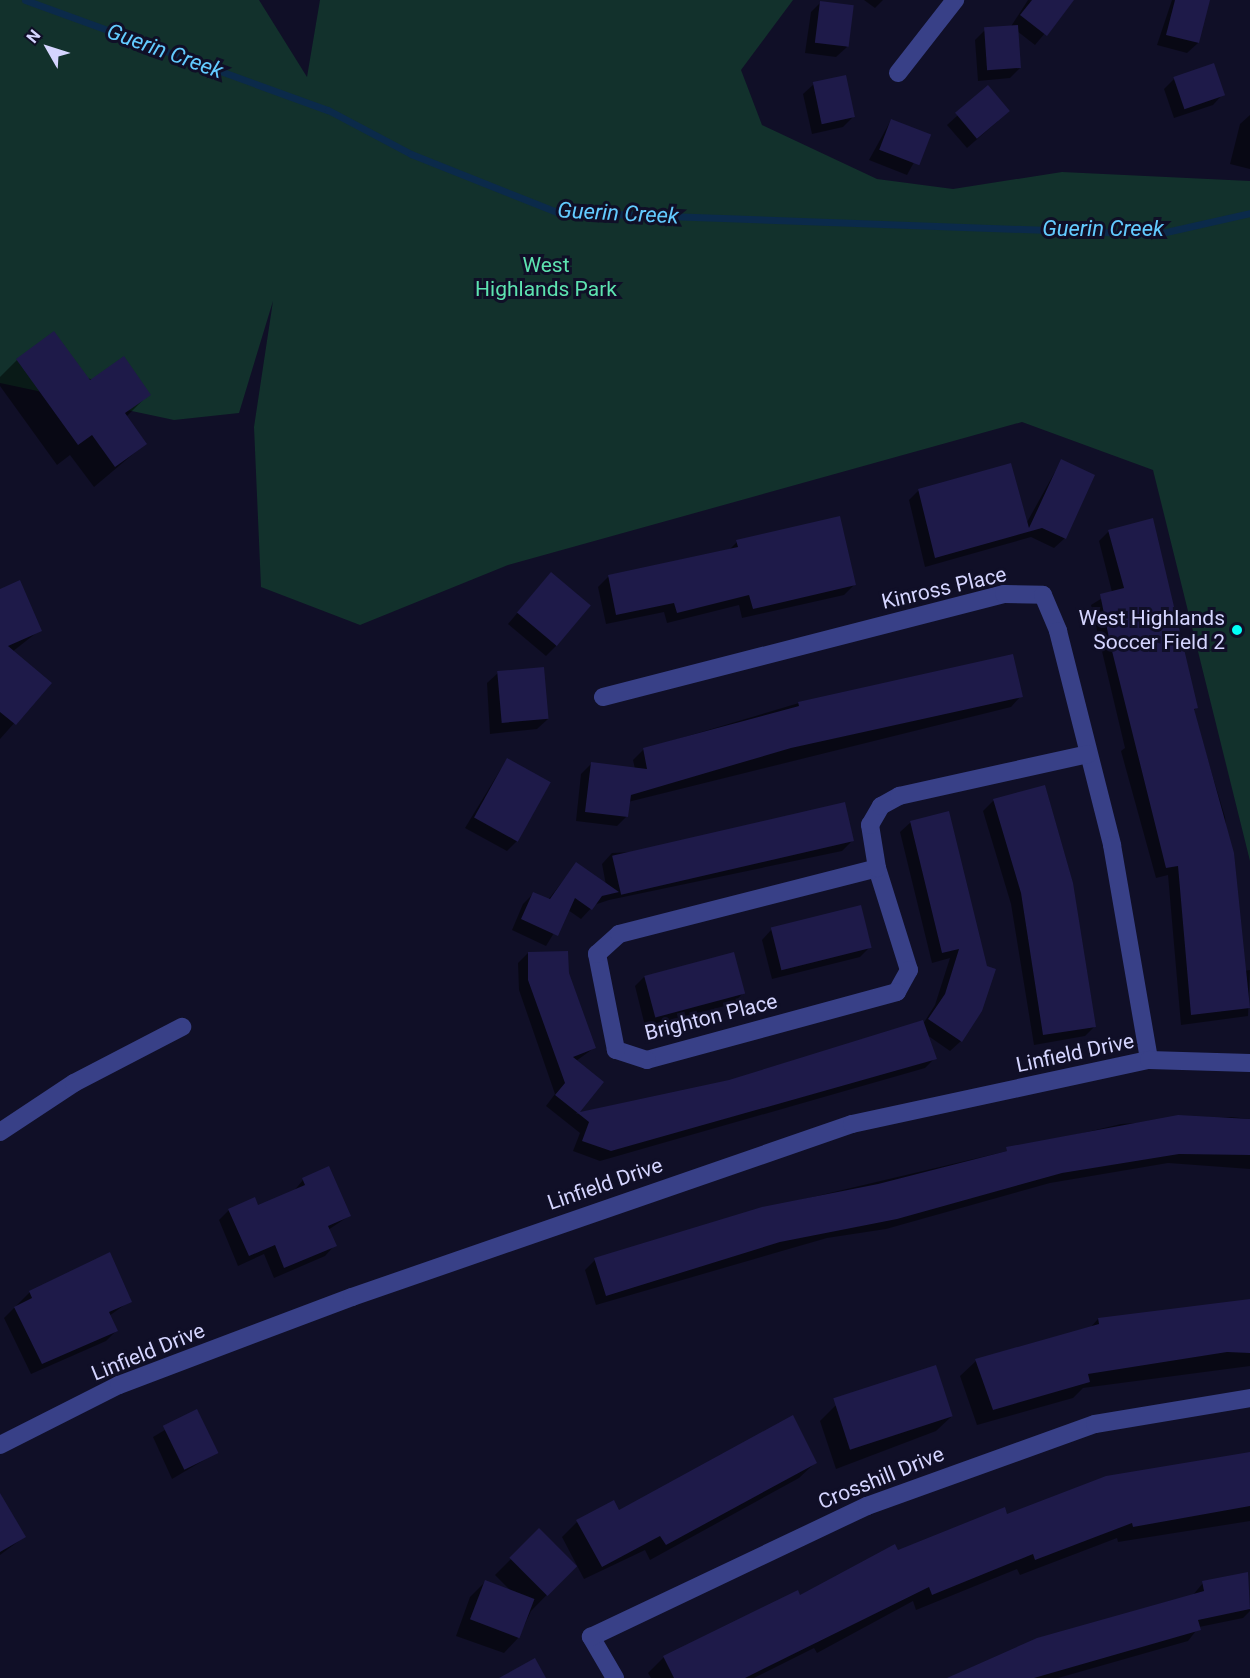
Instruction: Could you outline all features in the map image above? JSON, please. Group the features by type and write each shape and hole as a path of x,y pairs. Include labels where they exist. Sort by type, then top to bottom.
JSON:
{"street":[{"path":"898,73 955,0"},
{"name":"Kinross Place","path":"603,697 1004,594 1043,595 1058,630 1113,845 1149,1060"},
{"name":"Brighton Place","path":"877,868 619,934 597,954 616,1050 647,1060 897,992 909,970 877,868 870,825 881,806 899,796 1088,754"},
{"path":"0,1132 74,1083 182,1027"},
{"name":"Linfield Drive","path":"0,1445 119,1385 252,1335 830,1131 1149,1060 1250,1063"},
{"name":"Crosshill Drive","path":"615,1678 591,1636 867,1506 1095,1424 1250,1398"}],"green space":[{"name":"West Highlands Park","path":"0,0 259,0 307,77 320,0 793,0 741,70 762,125 877,179 953,189 1062,172 1250,181 1250,861 1153,470 1022,422 508,565 360,625 261,587 254,427 273,301 239,413 174,420 0,383"}],"building":[{"path":"1032,0 1074,0 1047,36 1020,15"},
{"path":"1175,0 1210,0 1199,43 1166,35"},
{"path":"820,1 854,5 849,47 815,43"},
{"path":"1018,25 1021,68 987,70 984,27"},
{"path":"1214,63 1225,95 1184,109 1173,77"},
{"path":"846,75 855,117 822,124 813,82"},
{"path":"988,85 1010,111 977,139 955,113"},
{"path":"891,119 931,134 919,165 879,150"},
{"path":"54,331 90,380 124,356 151,395 125,413 147,444 115,467 92,435 78,445 16,359"},
{"path":"1061,459 1095,475 1066,539 1042,528 935,558 918,489 1011,463 1029,528"},
{"path":"840,516 856,585 753,609 749,595 677,613 674,603 616,615 608,575 738,547 736,540"},
{"path":"1153,518 1198,708 1194,709 1234,853 1250,1008 1191,1015 1178,866 1166,868 1100,594 1124,588 1108,530"},
{"path":"551,572 591,605 557,646 517,613"},
{"path":"20,580 42,631 8,646 52,683 16,725 0,712 0,589"},
{"path":"1013,654 1023,697 791,748 631,795 628,817 585,812 591,762 647,769 643,748 799,706 798,702"},
{"path":"544,667 549,719 502,723 497,671"},
{"path":"507,758 551,782 518,842 474,817"},
{"path":"1045,785 1073,883 1096,1027 1043,1035 1021,893 993,799"},
{"path":"845,802 854,841 621,895 612,856"},
{"path":"949,811 987,966 996,969 982,1011 962,1042 928,1019 945,994 959,949 942,953 910,821"},
{"path":"576,862 619,892 602,896 592,910 575,898 558,936 521,919 533,892 550,899"},
{"path":"861,905 872,948 781,970 771,927"},
{"path":"568,951 569,973 596,1048 573,1057 604,1082 580,1112 729,1080 923,1020 937,1059 611,1151 582,1141 589,1122 555,1095 565,1083 528,980 528,952"},
{"path":"734,952 745,994 655,1018 644,976"},
{"path":"1178,1115 1250,1119 1250,1155 1179,1154 1062,1173 897,1219 780,1242 606,1296 594,1258 762,1207 878,1184 1007,1151 1006,1147"},
{"path":"329,1166 351,1216 328,1226 337,1246 284,1268 275,1245 249,1256 228,1209 255,1197 258,1205 305,1185 302,1178"},
{"path":"110,1252 132,1302 109,1312 118,1331 42,1364 14,1307 32,1298 29,1291"},
{"path":"1250,1299 1250,1353 1227,1352 1088,1374 1090,1382 993,1410 975,1359 1099,1324 1098,1318"},
{"path":"936,1365 953,1416 850,1450 833,1398"},
{"path":"197,1409 218,1453 184,1470 163,1426"},
{"path":"793,1415 817,1463 666,1545 660,1536 602,1567 576,1520 614,1500 619,1510"},
{"path":"1250,1452 1250,1506 1133,1527 1132,1523 1035,1560 1033,1554 932,1595 929,1587 745,1678 674,1678 663,1656 798,1590 800,1595 895,1544 898,1550 1005,1507 1007,1514 1106,1476"},
{"path":"0,1493 26,1537 0,1552"},
{"path":"539,1528 577,1566 547,1596 509,1558"},
{"path":"1248,1572 1250,1609 1198,1620 1201,1630 1034,1678 947,1678 1037,1638 1204,1591 1202,1581"},
{"path":"485,1580 534,1599 519,1638 470,1619"},
{"path":"535,1658 546,1678 499,1678"}],"waterway":[{"name":"Guerin Creek","path":"25,0 328,110 411,154 557,212 1157,234 1250,213"}],"place":[{"name":"West Highlands Soccer Field 2","path":"1237,630"}]}
